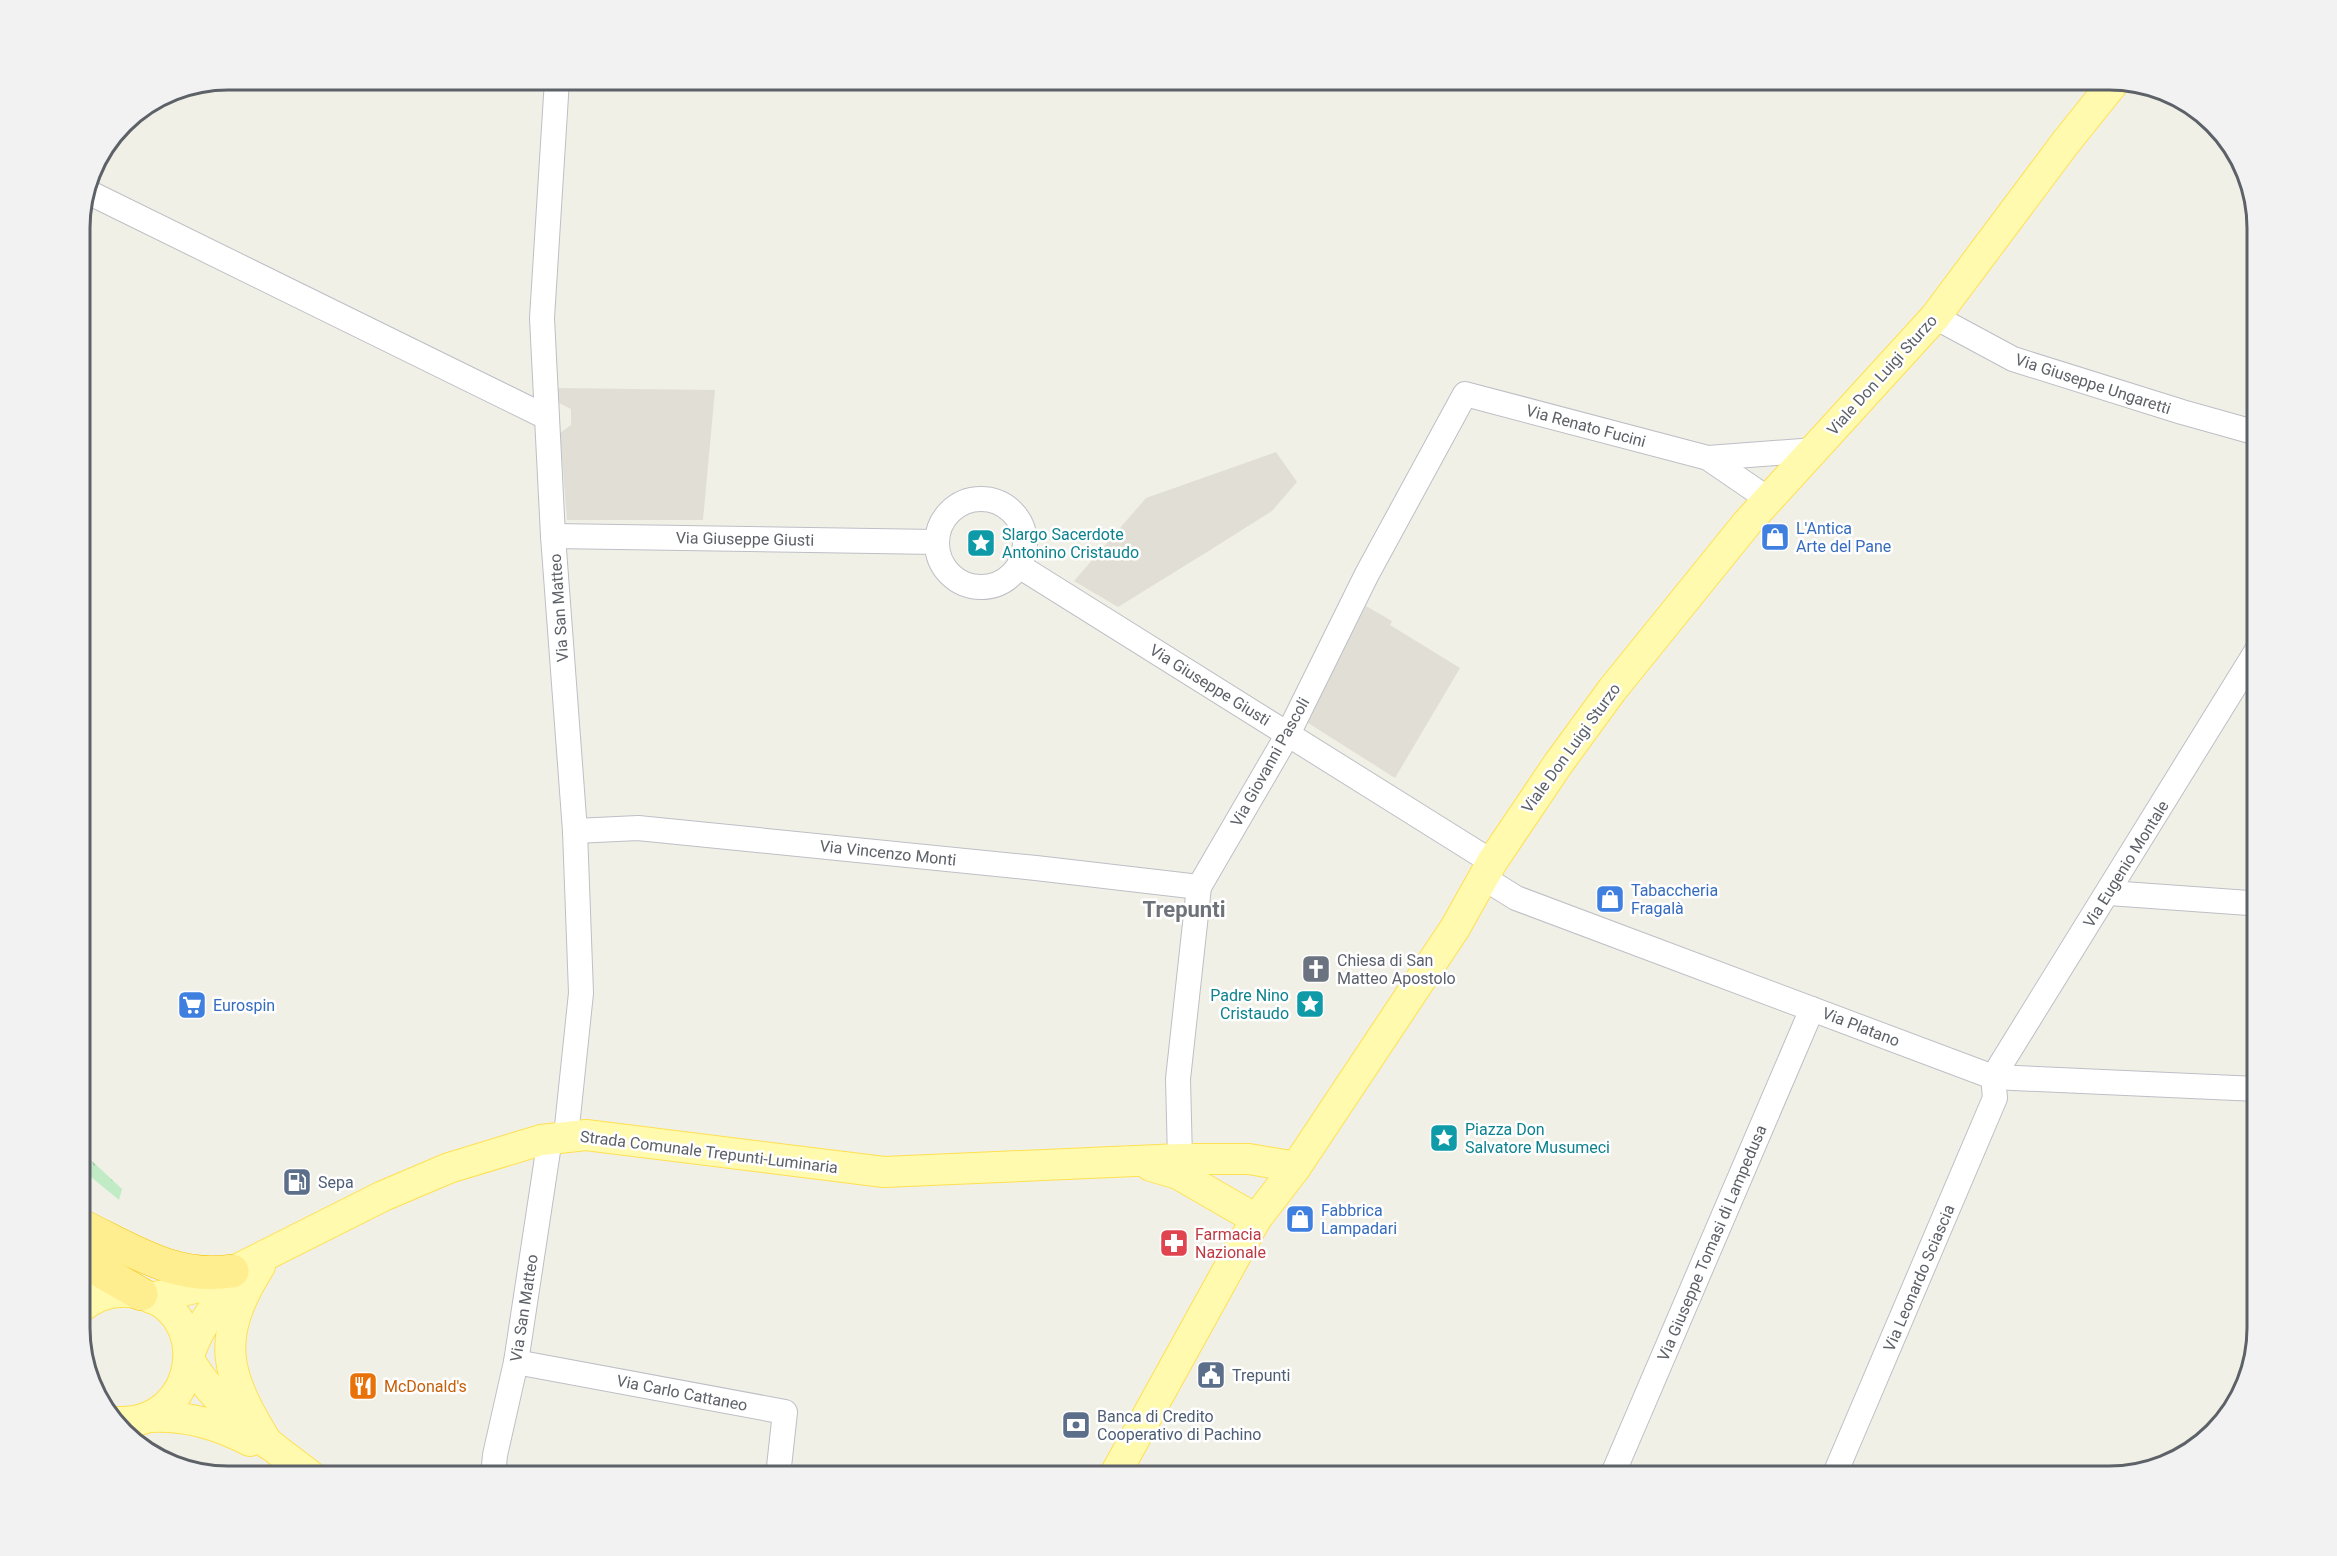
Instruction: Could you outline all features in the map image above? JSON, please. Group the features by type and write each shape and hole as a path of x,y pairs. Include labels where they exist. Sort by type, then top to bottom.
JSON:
{"highway":[{"path":"90,1230 177,1269 208,1275 246,1268"},
{"path":"90,1264 146,1296"}],"main road":[{"name":"Viale Don Luigi Sturzo","path":"1120,1466 1256,1219 1296,1167 1455,928 1488,870 1558,764 1612,690 1768,499 1935,317 2108,90"},
{"name":"Strada Comunale Trepunti-Luminaria","path":"246,1268 383,1196 449,1168 558,1137 586,1135 884,1172 1140,1163"},
{"path":"1140,1163 1179,1159 1249,1158 1296,1167"},
{"path":"1140,1163 1178,1174 1256,1219"},
{"path":"90,1302 105,1294 123,1292 146,1296 193,1289 246,1268"},
{"path":"149,1417 165,1408 177,1394 186,1378 189,1358 203,1323 246,1268"},
{"path":"246,1268 232,1330 230,1351 237,1386 290,1460"},
{"path":"146,1296 166,1308 178,1322 186,1338 189,1358 203,1383 222,1405 290,1460"},
{"path":"126,1421 173,1416 211,1424 290,1460"}],"street":[{"name":"Via San Matteo","path":"494,1466 558,1137 581,993 575,831 553,537 542,318 556,90"},
{"path":"94,195 546,417"},
{"name":"Via Giuseppe Ungaretti","path":"1935,317 2013,359 2247,430"},
{"name":"Via Renato Fucini","path":"1465,394 1708,458 1815,450"},
{"name":"Via Giovanni Pascoli","path":"1179,1159 1178,1079 1199,887 1288,734 1367,574 1465,394"},
{"name":"Via Renato Fucini","path":"1708,458 1768,499"},
{"path":"970,500 994,501 1004,505 1020,522 1025,545 1019,566 1003,582 992,586 969,586 949,573 938,554 937,542 943,520 951,511 970,500"},
{"name":"Via Giuseppe Giusti","path":"553,537 937,542"},
{"name":"Via Giuseppe Giusti","path":"1019,566 1288,734 1488,870"},
{"name":"Via Eugenio Montale","path":"1993,1077 2247,668"},
{"name":"Via Vincenzo Monti","path":"575,831 638,828 1036,868 1199,887"},
{"name":"Via Platano","path":"1488,870 1516,898 1993,1077 2247,1089"},
{"path":"2109,893 2247,903"},
{"name":"Via Giuseppe Tomasi di Lampedusa","path":"1616,1466 1812,1009"},
{"name":"Via Leonardo Sciascia","path":"1838,1466 1995,1098 1993,1077"},
{"name":"Via Carlo Cattaneo","path":"516,1362 785,1412 779,1466"}],"shaded area":[{"path":"556,388 715,390 703,520 567,520 560,433 571,425 571,409 557,402"},
{"path":"1276,452 1297,482 1272,511 1118,607 1074,581 1146,498"},
{"path":"1366,606 1392,621 1390,625 1460,668 1395,778 1305,721"}],"green space":[{"path":"90,1159 122,1189 119,1200 90,1176"}],"place":[{"name":"L'Antica Arte del Pane","path":"1775,537"},
{"name":"Slargo Sacerdote Antonino Cristaudo","path":"981,543"},
{"name":"Tabaccheria Fragalà","path":"1610,899"},
{"name":"Chiesa di San Matteo Apostolo","path":"1316,969"},
{"name":"Padre Nino Cristaudo","path":"1310,1004"},
{"name":"Eurospin","path":"192,1005"},
{"name":"Piazza Don Salvatore Musumeci","path":"1444,1138"},
{"name":"Sepa","path":"297,1182"},
{"name":"Fabbrica Lampadari","path":"1300,1219"},
{"name":"Farmacia Nazionale","path":"1174,1243"},
{"name":"Trepunti","path":"1211,1375"},
{"name":"McDonald's","path":"363,1386"},
{"name":"Banca di Credito Cooperativo di Pachino","path":"1076,1425"}],"district":[{"name":"Trepunti","path":"1184,909"}]}
